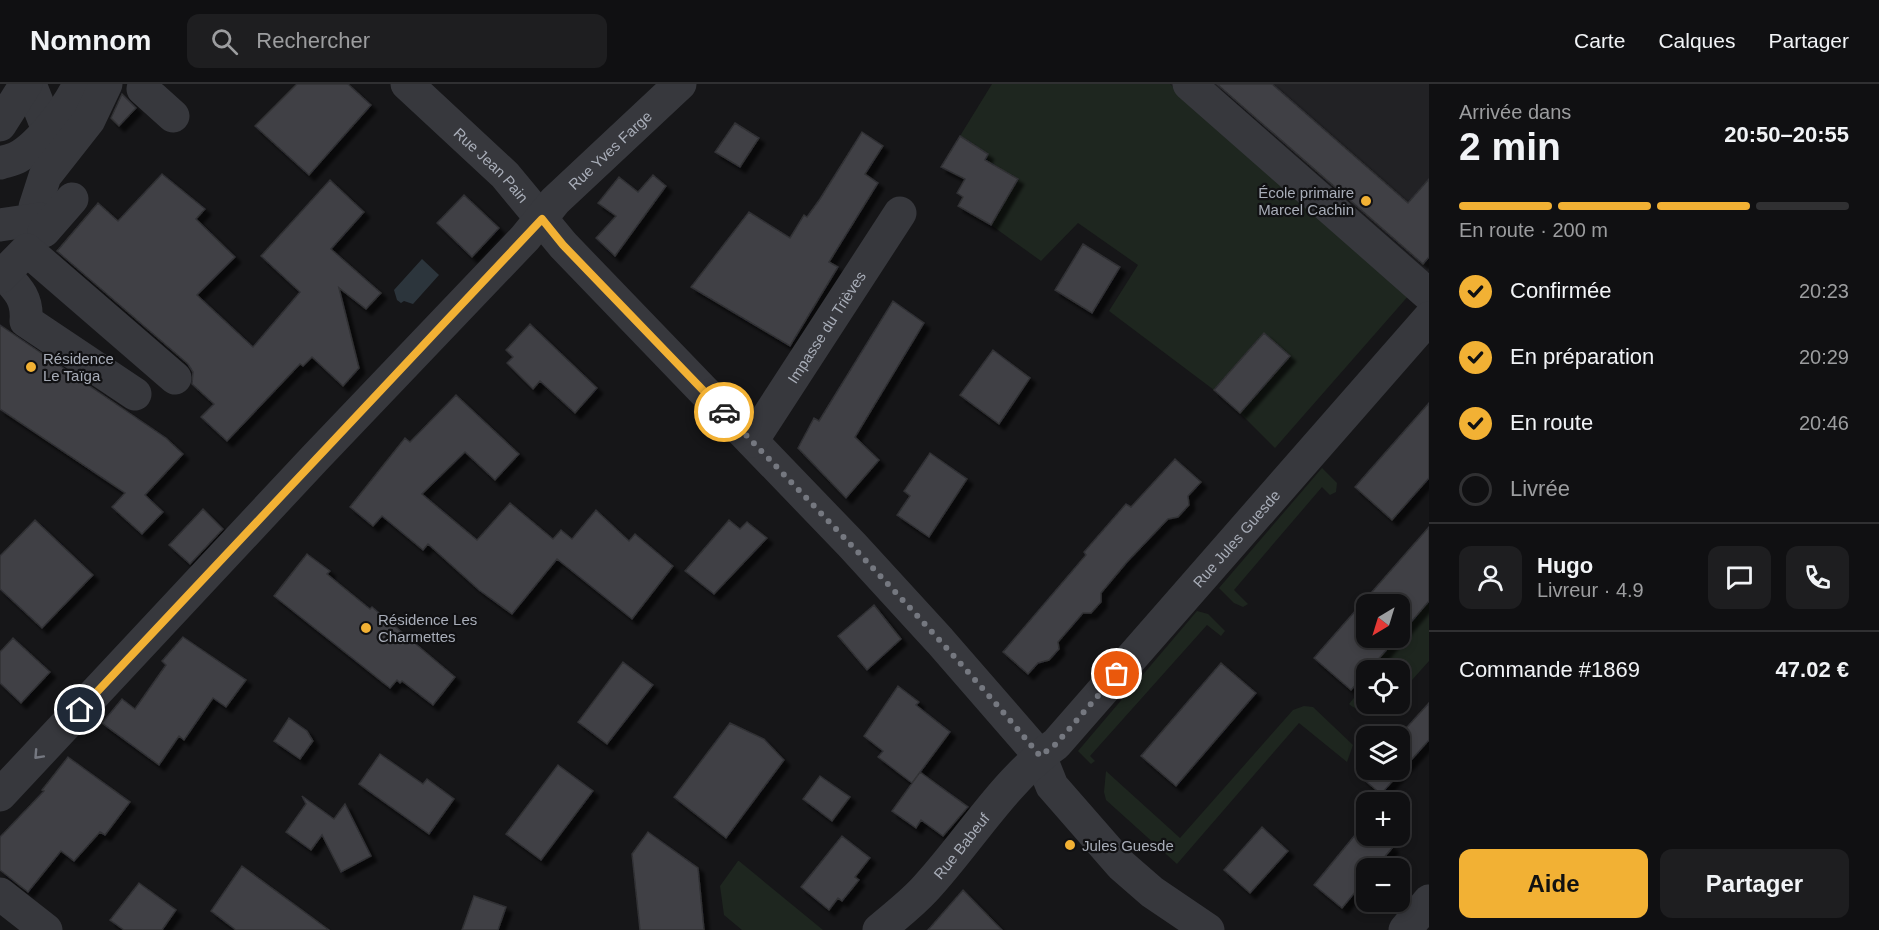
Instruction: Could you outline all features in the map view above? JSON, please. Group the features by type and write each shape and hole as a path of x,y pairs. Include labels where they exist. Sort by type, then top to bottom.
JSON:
{"street":[{"path":"0,125 28,84"},
{"path":"28,84 48,130"},
{"path":"79,84 71,102 48,130 9,160 36,227 67,282 175,378"},
{"path":"36,227 45,176 89,120 106,84"},
{"path":"146,84 143,90 173,116"},
{"name":"Rue Jean Pain","path":"407,84 505,175 533,228 563,245 892,588 994,699 1040,756 1052,786 1121,865 1152,892 1208,930"},
{"name":"Rue Yves Farge","path":"0,795 533,228 555,201 680,84"},
{"path":"1189,84 1429,295"},
{"path":"28,307 16,287 2,275 36,227 72,199"},
{"name":"Impasse du Trièves","path":"752,441 900,213"},
{"path":"0,225 36,227"},
{"path":"67,282 40,294 28,307 26,321 135,394"},
{"name":"Rue Jules Guesde","path":"1040,756 1056,744 1429,318"},
{"name":"Rue Babeuf","path":"879,930 923,891 1040,756"},
{"path":"0,894 46,930"},
{"path":"1406,930 1429,901"}],"shaded area":[{"path":"992,84 1170,84 1410,294 1275,448 1240,413 1289,356 1264,333 1214,390 1109,311 1138,265 1078,223 1041,261 991,225 1018,179 985,160 988,154 960,136"},
{"name":"École primaire Marcel Cachin","path":"1170,84 1429,84 1429,271 1410,294"},
{"path":"422,259 439,275 413,304 404,301 401,303 397,300 394,290"},
{"path":"1322,468 1337,483 1336,492 1330,495 1322,487 1234,590 1248,604 1243,607 1234,603 1219,588"},
{"path":"1429,601 1429,661 1410,682 1410,660 1377,660 1388,648 1410,648 1410,623"},
{"path":"1197,611 1208,614 1225,631 1221,636 1207,625 1090,756 1095,761 1091,764 1078,751"},
{"path":"1356,695 1356,709 1349,704"},
{"path":"1304,706 1313,707 1353,745 1347,762 1299,723 1177,864 1106,800 1104,792 1106,771 1180,838 1293,710"},
{"path":"738,861 823,930 742,930 724,915 720,886"}],"building":[{"path":"297,84 348,84 371,105 309,175 255,126"},
{"path":"1217,84 1272,84 1408,203 1429,179 1429,257 1423,264"},
{"path":"122,94 136,108 119,126 111,118"},
{"path":"735,123 759,138 740,167 715,152"},
{"path":"862,132 883,146 865,174 878,183 829,262 838,267 790,346 691,287 749,212 790,238 804,215 807,217 820,199"},
{"path":"960,136 988,154 985,160 1018,179 991,225 958,206 963,197 957,193 965,179 941,167"},
{"path":"162,174 205,209 196,219 235,257 197,295 253,347 300,292 261,256 330,180 364,212 331,249 381,293 366,309 339,288 359,368 343,386 312,357 303,366 300,364 227,441 201,417 214,404 192,384 193,372 188,364 57,251 98,203 118,221"},
{"path":"653,175 666,186 615,256 596,238 616,216 598,203 619,177 638,192"},
{"path":"464,195 499,228 472,257 437,223"},
{"path":"1083,244 1120,267 1092,313 1055,290"},
{"path":"893,301 924,323 855,437 879,460 846,498 798,448 814,418 819,421"},
{"path":"530,324 597,388 575,413 540,381 533,389 507,363 513,357 506,350"},
{"name":"Résidence Le Taïga","path":"0,325 166,438 183,454 145,495 163,512 142,534 112,507 125,493 0,409"},
{"path":"1264,333 1290,356 1240,413 1214,390"},
{"path":"993,350 1030,378 999,424 960,395"},
{"path":"456,395 519,454 495,480 465,452 422,494 477,540 510,503 553,539 561,530 572,539 596,510 629,541 635,534 673,566 632,619 557,559 512,614 479,590 428,544 423,550 382,516 373,526 350,507 405,438 410,442"},
{"path":"1429,403 1429,478 1392,520 1355,487"},
{"path":"930,453 967,479 929,537 897,515 910,496 904,491"},
{"path":"1175,459 1201,482 1188,496 1189,505 1178,517 1168,519 1127,562 1101,593 1101,602 1091,613 1083,613 1058,642 1059,649 1049,660 1038,663 1028,674 1003,652 1086,555 1084,552 1126,504 1131,507"},
{"path":"203,509 223,529 190,564 169,545"},
{"path":"35,520 93,575 42,628 0,589 0,556"},
{"path":"729,520 740,529 747,522 767,538 714,594 685,571"},
{"path":"1429,527 1429,601 1410,623 1410,594 1370,594"},
{"name":"Résidence Les Charmettes","path":"307,554 330,571 327,574 370,609 372,607 455,677 433,705 402,681 400,683 397,680 390,688 274,596"},
{"path":"874,605 901,639 867,670 838,636"},
{"path":"1356,610 1356,648 1388,648 1378,660 1356,660 1356,684 1351,690 1314,658"},
{"path":"183,637 246,680 226,707 213,698 184,740 179,736 159,765 102,723 122,699 135,709 166,665 162,661"},
{"path":"13,638 50,672 21,703 0,683 0,652"},
{"path":"623,662 653,685 607,744 578,722"},
{"path":"1221,663 1256,693 1176,786 1141,756"},
{"path":"898,686 919,702 916,705 950,732 912,783 878,757 883,751 864,736"},
{"path":"1429,703 1429,740 1410,761 1410,726 1408,726"},
{"path":"289,718 307,731 313,741 300,759 274,741"},
{"path":"730,723 764,739 784,760 726,838 674,797"},
{"path":"380,754 423,784 427,779 454,799 429,834 359,784"},
{"path":"68,757 130,802 105,835 100,832 74,861 61,851 28,892 0,870 0,837 44,791 42,790"},
{"path":"558,765 593,791 541,860 506,834"},
{"path":"920,772 968,807 943,836 921,820 916,828 892,811"},
{"path":"820,776 850,797 832,821 803,799"},
{"path":"1364,780 1393,780 1383,792 1379,792"},
{"path":"302,796 334,819 345,804 371,856 341,872 322,835 311,850 286,832 306,804"},
{"path":"1262,827 1288,851 1250,893 1224,870"},
{"path":"648,832 698,868 704,930 640,930 632,854"},
{"path":"1356,834 1356,846 1393,847 1384,858 1356,858 1356,891 1342,908 1314,885"},
{"path":"842,836 870,858 855,877 859,880 842,901 838,898 829,910 801,887"},
{"path":"242,866 329,930 236,930 211,911"},
{"path":"139,883 176,910 162,930 124,930 110,920"},
{"path":"963,890 1002,930 928,930"},
{"path":"474,896 506,907 498,930 462,930"}],"way so far":[{"path":"724,412 852,544 994,699 1040,756 1056,744 1117,674"}],"place":[{"name":"École primaire Marcel Cachin","path":"1366,201"},
{"name":"Résidence Le Taïga","path":"31,367"},
{"name":"Résidence Les Charmettes","path":"366,628"},
{"name":"Jules Guesde","path":"1070,845"}],"route":[{"path":"80,710 542,219 563,245 724,412"}]}
